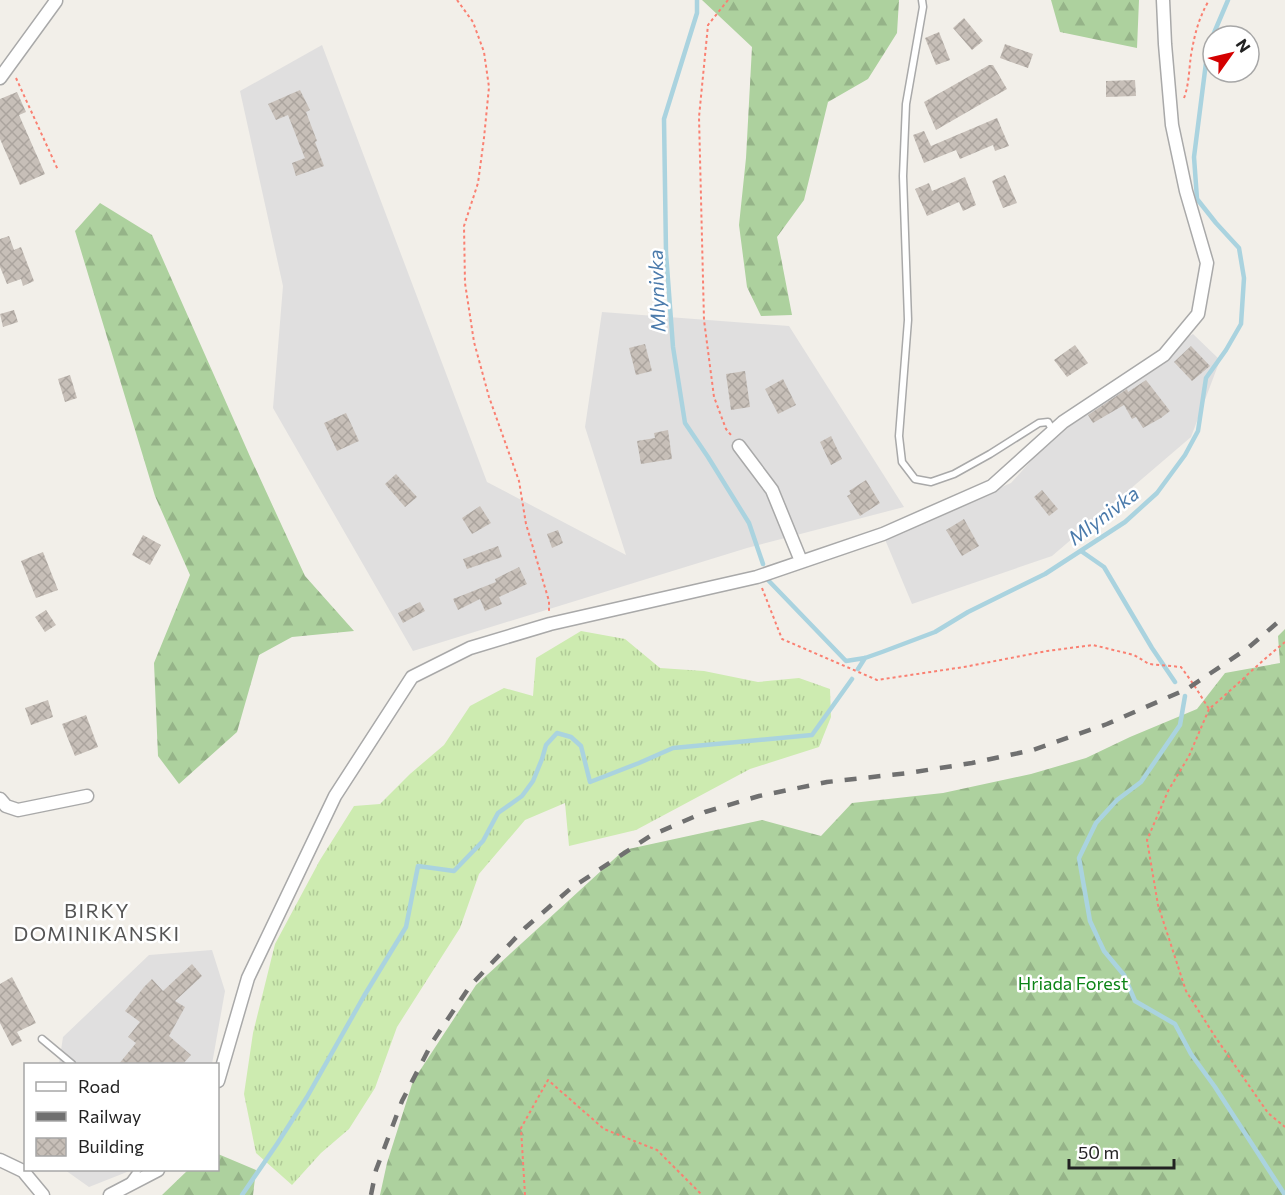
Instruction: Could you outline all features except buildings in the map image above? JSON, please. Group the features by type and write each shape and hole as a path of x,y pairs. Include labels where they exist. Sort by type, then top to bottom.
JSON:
{"street":[{"path":"219,1078 248,978 334,796 411,677 470,648 550,624 758,577 883,534 992,486 1064,422 1164,355 1198,314 1207,263 1186,191 1172,125 1163,0"},
{"path":"0,78 57,1"},
{"path":"739,446 772,490 801,561"},
{"path":"0,799 6,806 18,810 87,796"},
{"path":"0,1160 22,1171 43,1195"},
{"path":"110,1195 156,1171"}],"lane":[{"path":"922,0 923,7 906,104 903,176 908,320 899,436 902,462 915,479 930,482 954,474 1039,423 1048,422 1053,431"},
{"path":"42,1040 70,1063"},
{"path":"127,1187 137,1171"}],"path":[{"path":"458,0 473,22 484,52 489,87 478,183 464,226 465,283 474,342 489,397 519,481 526,524 549,602 550,624"},
{"path":"728,0 708,25 699,117 704,320 714,397 726,429 739,446"},
{"path":"1183,99 1187,91 1198,19 1209,0"},
{"path":"10,64 58,170"},
{"path":"758,577 782,639 877,680 1093,645 1134,655 1149,664 1181,668 1209,709"},
{"path":"1285,642 1209,709 1188,756 1168,791 1147,840 1158,905 1185,991 1268,1113 1285,1127"},
{"path":"525,1195 521,1128 548,1080 604,1129 657,1150 702,1195"}],"shaded area":[{"path":"322,45 487,482 626,555 585,427 602,312 789,326 904,507 747,548 413,651 273,408 283,286 240,91"},
{"path":"1193,334 1220,360 1191,437 1052,556 912,604 884,537 1011,483 1065,423 1157,354"},
{"path":"212,950 225,991 212,1063 59,1063 63,1037 149,955"},
{"path":"66,1171 129,1171 89,1187"}],"green space":[{"path":"702,0 899,0 897,33 868,79 828,102 804,200 777,237 792,315 761,316 747,287 739,225 746,158 752,47"},
{"path":"1051,0 1139,0 1137,48 1060,32"},
{"path":"100,203 152,235 305,576 354,631 292,637 259,655 237,732 179,784 158,756 154,663 190,575 155,496 75,231"},
{"name":"Hriada Forest","path":"1285,629 1285,1195 380,1195 387,1163 413,1081 476,985 624,850 762,820 821,836 852,803 943,793 1031,774 1086,758 1197,709 1225,673 1280,663 1278,636"},
{"path":"581,631 625,639 660,668 704,671 758,682 799,678 830,689 831,717 819,747 750,769 636,830 569,846 565,803 525,820 479,874 460,928 397,1027 375,1088 349,1129 321,1153 292,1185 256,1153 244,1094 253,1033 275,944 320,860 354,806 380,804 444,745 470,706 504,688 533,696 536,658"},
{"path":"219,1154 256,1170 253,1195 162,1195 187,1171 219,1171"}],"waterway":[{"name":"Mlynivka","path":"697,0 697,13 664,119 666,253 673,347 685,423 749,523 763,564"},
{"name":"Mlynivka","path":"767,579 846,661 865,658 935,632 968,612 1045,574 1125,522 1157,493 1185,455 1198,431 1206,378 1241,324 1244,278 1239,248 1197,199 1194,157 1208,47 1228,0"},
{"path":"1081,551 1104,567 1175,682"},
{"path":"858,669 865,658"},
{"path":"242,1195 307,1097 406,927 418,866 454,871 483,841 498,813 522,796 533,781 546,745 557,733 571,737 581,746 590,782 673,748 812,735 852,679"},
{"path":"1185,696 1180,725 1141,782 1117,800 1096,823 1079,858 1090,921 1104,951 1124,975 1135,1001 1175,1024 1191,1054 1285,1195"}],"railway":[{"path":"371,1195 376,1170 402,1101 433,1041 470,986 525,928 570,889 650,836 705,812 759,796 827,782 972,763 1033,750 1107,724 1187,689 1248,648 1285,616"}],"district":[{"name":"BIRKY DOMINIKANSKI","path":"97,922"}]}
